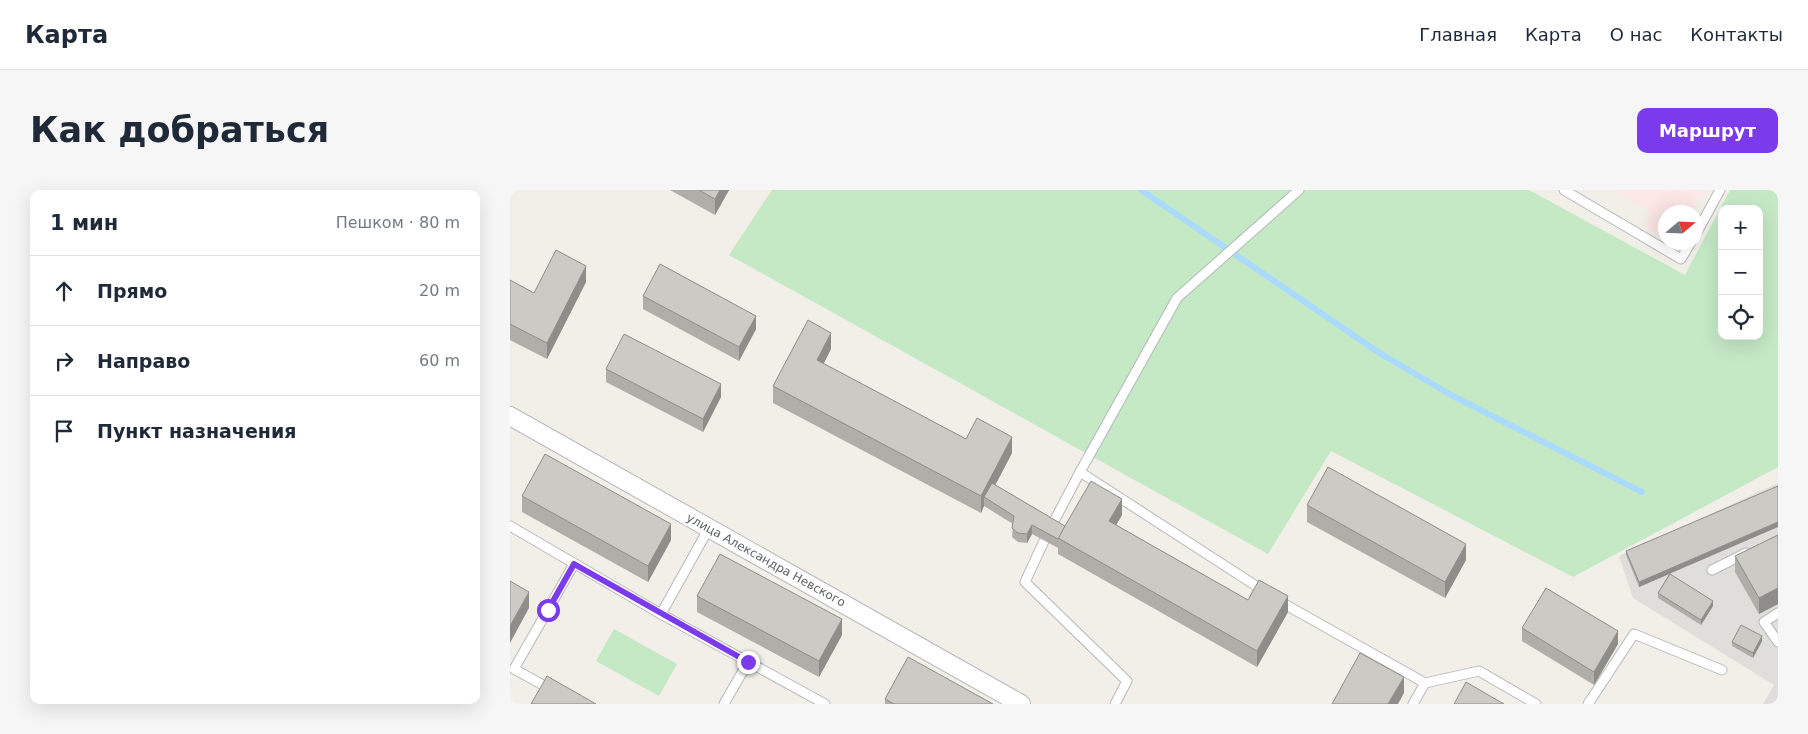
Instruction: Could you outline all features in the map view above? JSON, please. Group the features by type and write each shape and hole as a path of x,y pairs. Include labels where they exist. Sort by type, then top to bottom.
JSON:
{"street":[{"name":"улица Александра Невского","path":"510,416 1021,704"}],"lane":[{"path":"1051,527 1177,298 1299,190"},
{"path":"1564,190 1658,245"},
{"path":"1703,221 1720,190"},
{"path":"1666,250 1681,259 1686,250"},
{"path":"1080,472 1285,604 1425,683 1479,671 1536,704"},
{"path":"510,526 661,614 825,704"},
{"path":"661,614 709,528"},
{"path":"1044,541 1025,582 1127,681 1116,704"},
{"path":"1712,570 1753,550"},
{"path":"562,696 514,669 574,564"},
{"path":"1778,613 1764,622 1778,642"},
{"path":"1588,704 1634,634 1722,670"},
{"path":"724,704 748,662"},
{"path":"1413,704 1425,683"}],"shaded area":[{"path":"1614,190 1704,190 1695,205 1658,205 1658,234 1644,226 1651,212"},
{"path":"1778,483 1778,704 1763,704 1774,685 1633,598 1619,556"}],"green space":[{"path":"772,190 1529,190 1685,275 1698,250 1703,250 1703,241 1718,213 1718,340 1763,340 1763,205 1722,205 1730,190 1778,190 1778,467 1573,577 1331,451 1268,554 729,255"},
{"path":"614,629 677,664 659,696 596,661"}],"building":[{"path":"699,190 720,190 715,199"},
{"path":"556,250 586,266 547,343 510,324 510,280 534,293"},
{"path":"660,264 756,316 739,347 643,296"},
{"path":"808,320 831,333 817,360 966,439 977,418 1012,437 981,496 773,386"},
{"path":"624,334 721,384 703,419 606,369"},
{"path":"545,454 671,524 648,566 522,496"},
{"path":"1328,467 1466,544 1445,582 1307,505"},
{"path":"1091,481 1122,499 1109,521 1248,600 1259,580 1288,596 1257,651 1058,538"},
{"path":"992,483 1065,526 1058,539 1032,525 1027,534 1018,533 1012,528 1014,516 984,497"},
{"path":"1778,486 1778,522 1639,582 1626,551"},
{"path":"1778,535 1778,588 1759,598 1735,556"},
{"path":"720,554 842,619 819,661 697,596"},
{"path":"1670,574 1713,601 1701,620 1658,593"},
{"path":"510,581 529,592 510,626"},
{"path":"1546,588 1618,631 1594,672 1522,628"},
{"path":"1741,625 1762,636 1753,653 1732,642"},
{"path":"1360,653 1404,677 1388,704 1332,704"},
{"path":"908,657 993,704 894,704 885,699"},
{"path":"547,676 596,704 531,704"},
{"path":"1466,682 1504,704 1454,704"}],"waterway":[{"path":"1141,190 1378,352 1451,395 1642,492"}],"route":[{"path":"548,610 574,564 748,662"}]}
